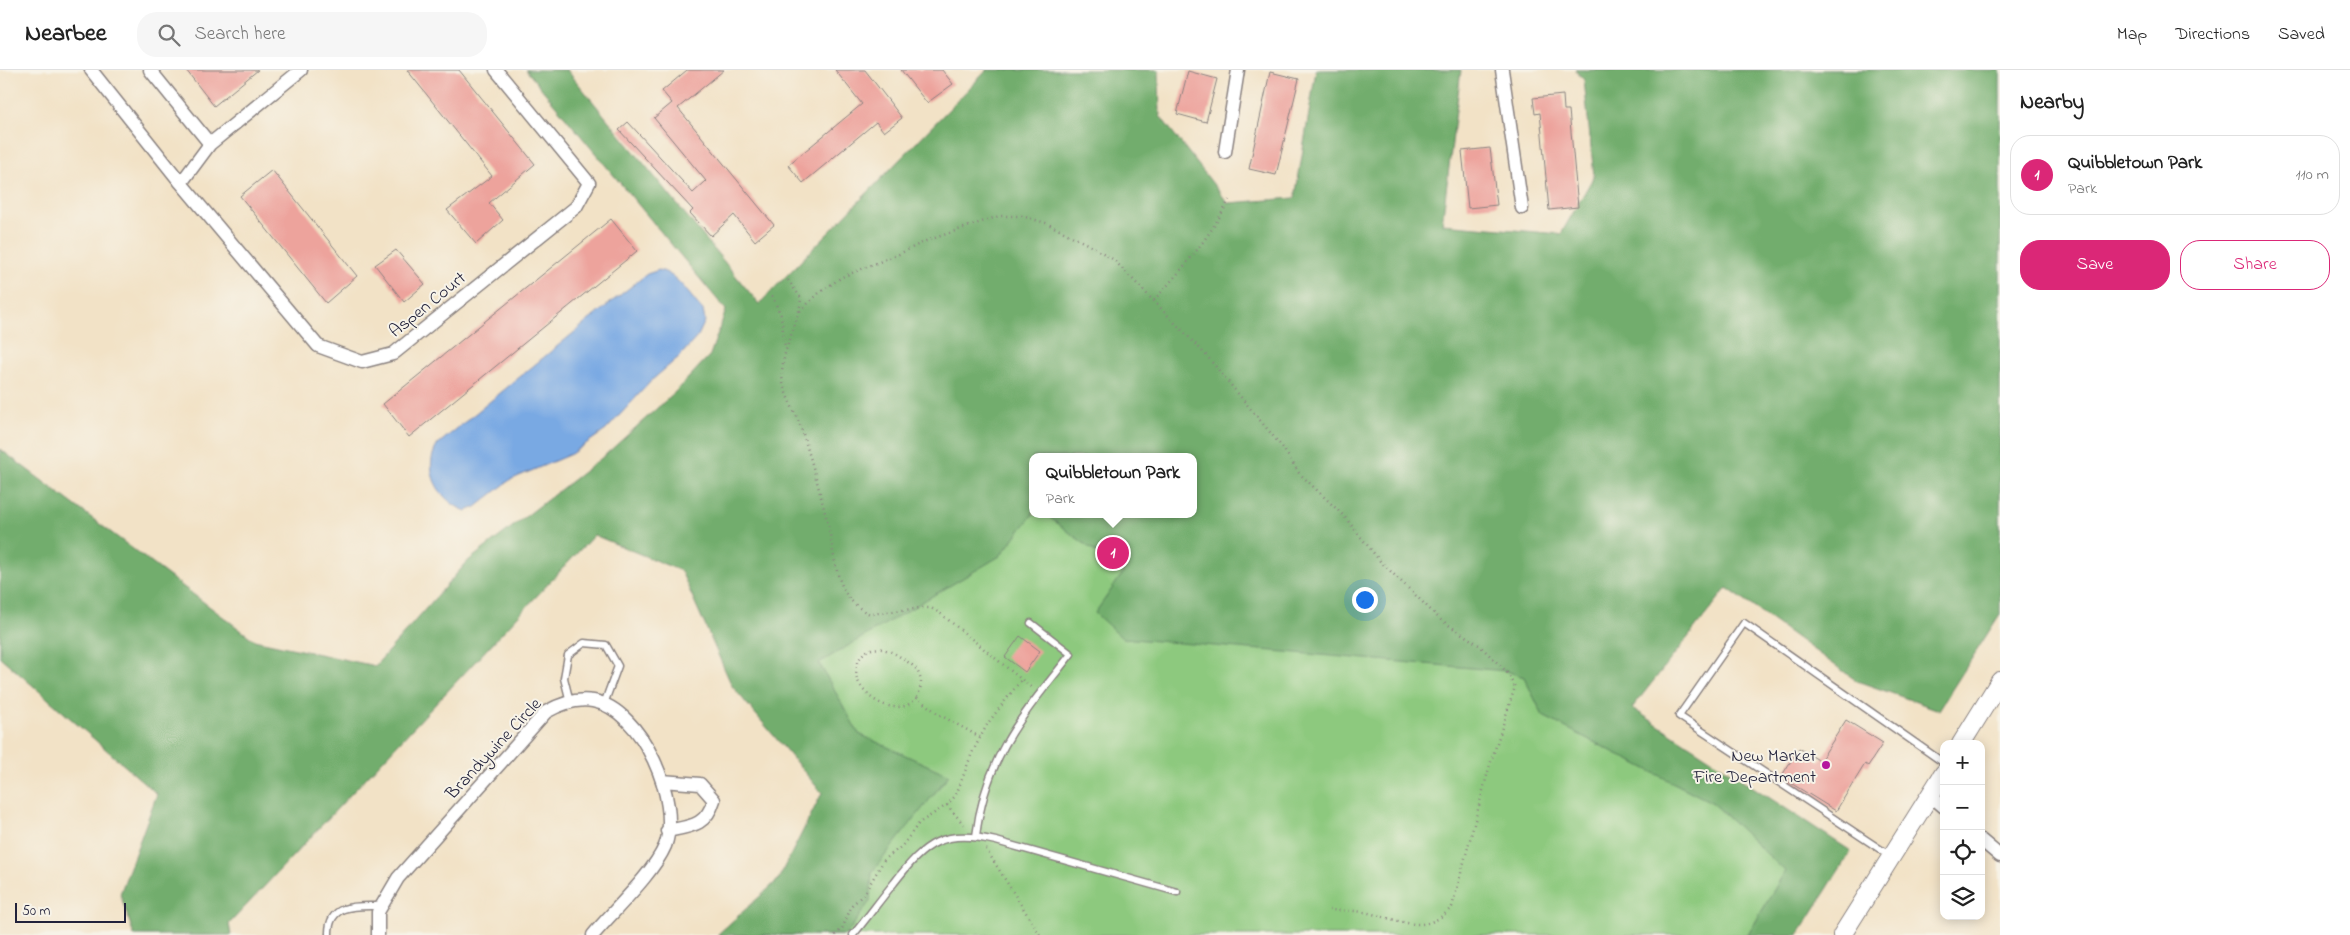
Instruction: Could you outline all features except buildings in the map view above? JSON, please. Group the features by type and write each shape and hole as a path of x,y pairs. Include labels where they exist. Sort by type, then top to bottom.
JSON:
{"main road":[{"path":"1964,740 2000,681"},
{"path":"1842,935 1940,779"}],"street":[{"name":"Aspen Court","path":"91,70 181,183 318,346 362,362 393,354 576,207 589,183 496,70"},
{"path":"150,70 210,144"},
{"path":"181,183 210,144 301,70"},
{"path":"1224,152 1238,70"},
{"path":"1502,70 1522,208"},
{"name":"Brandywine Circle","path":"378,935 377,919 398,878 546,712 570,702 593,701 604,704 631,723 643,740 662,781 668,814 668,831 665,845 652,866 593,935"},
{"path":"662,781 700,784 714,800 710,815 692,826 668,831"},
{"path":"1930,795 1940,804"},
{"path":"1985,843 2000,856"}],"lane":[{"path":"976,836 979,810 994,764 1009,738 1071,654 1031,623"},
{"path":"1891,857 1679,716 1744,623 1940,760"},
{"path":"570,702 564,678 568,655 584,643 606,645 618,666 604,704"},
{"path":"853,935 922,850 952,837 976,836 1177,892"},
{"path":"329,935 330,922 337,913 350,906 382,906"}],"path":[{"path":"1154,300 1200,246 1220,218 1228,200"},
{"path":"800,312 819,293 842,277 898,254 926,240 999,216 1022,216 1046,223 1114,260 1206,355 1277,441 1299,473 1344,516 1380,561 1441,620 1479,645 1506,671 1515,687 1490,768 1452,908 1446,920"},
{"path":"785,350 800,312 801,298 788,280"},
{"path":"772,296 780,315 785,350 782,378 785,392 800,426 828,525 839,578 847,595 861,610 870,614 931,608 941,614 1040,695"},
{"path":"885,648 891,650 913,666 920,675 921,686 917,698 906,707 894,709 864,691 860,687 856,675 860,657 872,649 885,648"},
{"path":"835,935 842,929 852,905 864,894 876,870 884,860 902,846 919,823 946,805 956,795 964,770 980,737 997,709 1021,680"},
{"path":"917,698 980,737"},
{"path":"946,805 965,826"},
{"path":"986,848 1040,935"},
{"path":"1329,910 1372,914 1397,926"}],"green space":[{"path":"526,70 567,70 759,304 987,70 1159,70 1160,116 1228,203 1295,198 1316,70 1461,70 1442,224 1561,234 1594,176 1584,80 1575,70 2000,70 2000,614 1939,710 1857,681 1727,588 1632,708 1851,851 1798,935 1748,935 1785,871 1713,803 1543,716 1524,677 1506,671 1122,638 1095,613 1123,573 1050,518 1197,518 1197,453 1029,453 1030,518 1000,556 819,663 859,734 949,775 872,872 870,901 846,935 717,935 778,880 822,793 732,686 681,571 594,535 229,924 231,935 134,935 120,894 157,794 0,657 0,449 254,640 375,666 468,561 604,456 675,392 710,355 726,310"},
{"path":"1034,70 1584,703 1786,836 1786,871 1748,935 733,935 850,791 623,490"}],"water":[{"path":"659,270 666,272 678,281 703,310 705,321 698,336 680,356 652,380 606,430 571,454 510,480 476,507 466,511 448,500 441,492 432,474 433,454 438,444 610,303 647,274"}],"place":[{"name":"Quibbletown Park","path":"1113,553"},
{"name":"New Market Fire Department","path":"1826,765"}]}
